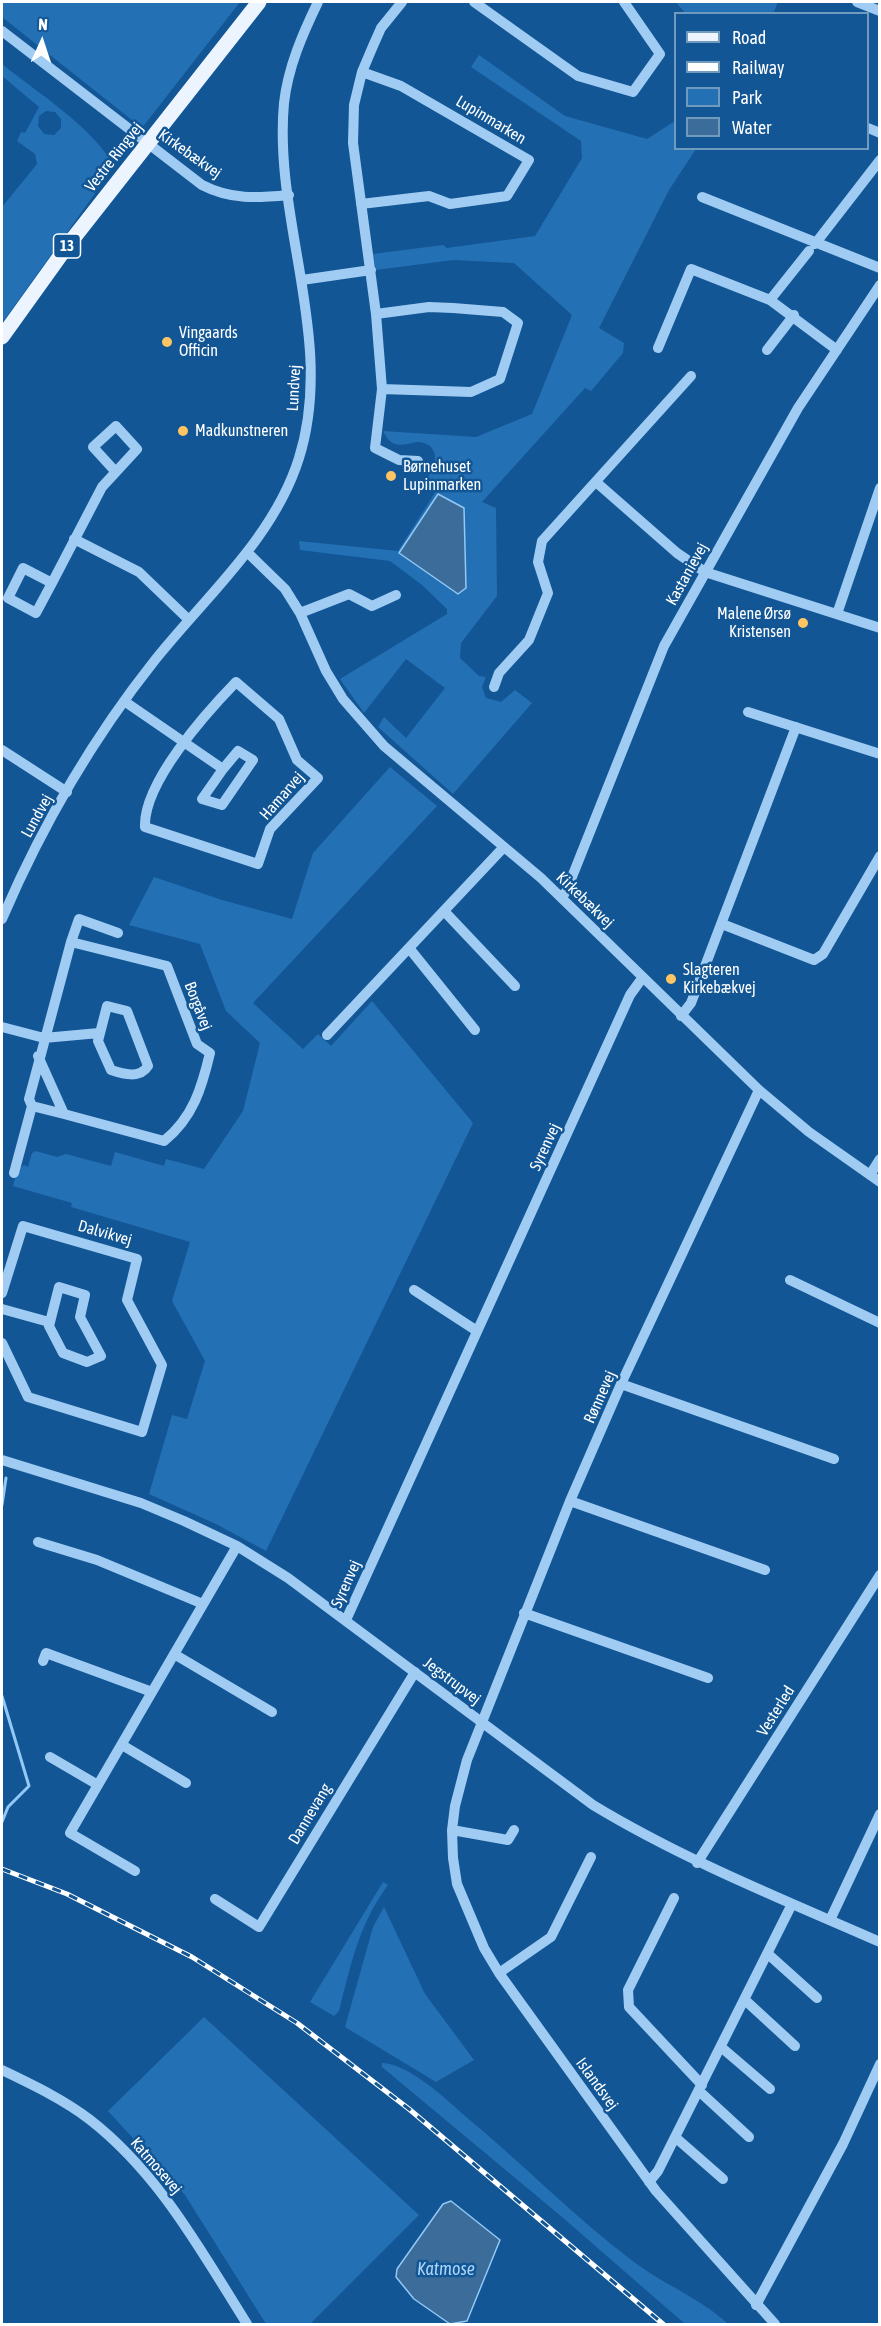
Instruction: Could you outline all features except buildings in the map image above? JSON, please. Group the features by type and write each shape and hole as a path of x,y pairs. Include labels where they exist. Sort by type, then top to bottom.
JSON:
{"main road":[{"name":"Vestre Ringvej","path":"2,337 68,245 259,2"}],"street":[{"name":"Lundvej","path":"2,919 20,877 67,792 124,701 247,552 272,518 287,490 307,432 312,367 283,135 285,101 304,30 318,2"},
{"path":"402,2 381,28 362,72 354,105 353,143 371,270 382,389 375,448 399,460 417,461"},
{"path":"474,2 578,76 633,93 660,54 624,2"},
{"path":"857,2 879,11"},
{"name":"Kirkebækvej","path":"2,31 202,184 227,196 240,198 289,195"},
{"name":"Lupinmarken","path":"361,204 429,196 450,204 507,196 529,160 401,86 362,72"},
{"path":"770,300 879,160"},
{"path":"702,197 812,247 879,268"},
{"path":"658,348 691,269 770,300 794,315 837,350"},
{"path":"302,280 371,270"},
{"name":"Kastanievej","path":"561,897 566,892 664,646 798,408 879,285"},
{"path":"376,314 429,307 453,308 503,312 518,323 500,379 471,392 382,389"},
{"path":"767,350 794,315"},
{"path":"494,687 499,673 529,640 548,593 538,562 542,541 691,376"},
{"path":"52,583 102,486 114,470"},
{"path":"596,482 677,554 705,572 879,628"},
{"path":"837,614 879,488"},
{"path":"74,539 139,572 189,620"},
{"name":"Kirkebækvej","path":"247,552 285,589 300,614 326,671 343,699 384,746 561,897 759,1090 809,1132 879,1182"},
{"path":"300,614 350,594 372,606 396,595"},
{"name":"Hamarvej","path":"236,682 279,718 297,759 318,778 270,829 258,864 145,827 144,814 151,794 184,743 236,682"},
{"path":"124,701 223,769"},
{"path":"748,712 879,754"},
{"path":"681,1016 691,1003 796,727"},
{"name":"Lundvej","path":"2,750 67,792"},
{"path":"238,751 253,760 222,805 202,799 207,791 223,769 238,751"},
{"path":"327,1035 503,848"},
{"path":"722,924 814,960 823,954 879,856"},
{"path":"444,911 515,986"},
{"path":"14,1173 32,1106 29,1099 39,1056 79,919 118,933"},
{"name":"Borgåvej","path":"32,1106 164,1141 172,1135 201,1094 210,1053 197,1044 167,966 71,942"},
{"path":"409,948 475,1030"},
{"name":"Syrenvej","path":"346,1620 630,995 642,977"},
{"path":"107,1006 127,1011 148,1066 145,1070 128,1076 111,1070 98,1041 99,1033 107,1006"},
{"path":"2,1027 44,1038 99,1033"},
{"path":"39,1056 64,1114"},
{"name":"Rønnevej","path":"482,1722 524,1612 621,1384 759,1090"},
{"path":"870,1175 879,1159"},
{"name":"Dalvikvej","path":"2,1293 23,1226 137,1259 127,1300 162,1365 142,1432 28,1397 2,1343"},
{"path":"790,1280 879,1323"},
{"path":"59,1287 85,1295 80,1317 101,1356 87,1362 63,1353 49,1322 59,1287"},
{"path":"414,1290 477,1331"},
{"path":"2,1309 49,1322"},
{"path":"621,1384 834,1460"},
{"name":"Jegstrupvej","path":"2,1460 141,1503 237,1546 288,1578 346,1620 593,1805 645,1837 697,1863 879,1942"},
{"path":"570,1501 765,1570"},
{"path":"38,1542 97,1560 203,1604"},
{"path":"135,1871 70,1833 237,1546"},
{"name":"Vesterled","path":"697,1863 879,1575"},
{"path":"524,1612 708,1678"},
{"path":"43,1661 46,1653 152,1692"},
{"path":"174,1654 272,1712"},
{"name":"Dannevang","path":"215,1899 259,1927 415,1672"},
{"name":"Islandsvej","path":"482,1722 460,1780 452,1830 457,1884 468,1914 499,1973 649,2182 703,2247 775,2325"},
{"path":"122,1745 186,1783"},
{"path":"50,1757 98,1785"},
{"path":"830,1920 879,1814"},
{"path":"452,1830 508,1840 514,1830"},
{"path":"499,1973 551,1936 591,1857"},
{"path":"674,1898 628,1990 629,2007 700,2088 749,2137"},
{"path":"649,2182 658,2171 792,1904"},
{"path":"768,1954 818,1998"},
{"path":"745,2000 795,2046"},
{"path":"721,2047 770,2089"},
{"path":"756,2305 843,2144 879,2064"},
{"name":"Katmosevej","path":"2,2070 37,2086 89,2119 129,2156 161,2190 247,2325"},
{"path":"675,2137 723,2179"}],"green space":[{"path":"2,2 240,2 142,128 2,17"},
{"path":"676,2 778,2 774,12 684,12"},
{"path":"479,55 565,116 647,139 674,122 674,150 695,150 669,190 599,328 624,343 623,353 591,391 585,388 482,502 496,508 497,596 461,643 460,658 479,676 486,677 482,687 486,698 501,702 515,690 532,703 453,794 378,727 384,717 406,738 445,688 406,659 364,713 340,679 447,614 447,609 422,585 390,561 300,550 299,541 398,551 438,488 424,481 432,471 435,458 432,448 427,444 414,442 399,445 388,439 383,431 476,437 532,414 572,315 514,263 453,260 376,270 373,254 443,245 447,248 535,236 582,158 581,141 471,67"},
{"path":"2,64 64,111 93,138 114,167 2,323 2,207 37,164 35,154 17,141 21,132 25,133 39,107 2,76","holes":["46,111 55,112 61,119 61,128 54,135 44,134 38,126 39,116"]},
{"path":"390,767 437,806 253,1003 303,1049 318,1034 331,1046 372,1001 473,1123 266,1551 216,1524 149,1494 172,1415 187,1419 205,1361 172,1301 190,1242 71,1207 72,1203 13,1186 18,1169 24,1165 28,1167 32,1153 36,1151 57,1157 66,1154 111,1166 115,1152 164,1166 166,1159 204,1169 243,1111 260,1043 226,1011 200,944 129,925 154,877 222,900 292,919 313,853"},
{"path":"383,1882 388,1885 363,1930 339,2011 334,2016 310,2002"},
{"path":"384,1907 425,1994 474,2060 436,2082 345,2027 373,1927"},
{"path":"204,2017 419,2215 310,2324 266,2324 185,2195 108,2111"},
{"path":"382,2063 404,2069 426,2083 609,2242 642,2268 705,2306 728,2324 685,2324 562,2217 382,2067"}],"water":[{"path":"438,494 464,508 466,588 458,594 399,553"},
{"name":"Katmose","path":"451,2201 500,2240 467,2321 450,2324 414,2299 396,2277 397,2269 443,2204"}],"waterway":[{"path":"2,1505 6,1478"},
{"path":"2,1696 29,1786 8,1807 2,1822"}],"railway":[{"path":"2,1869 67,1894 192,1957 297,2023 409,2109 663,2324"}],"place":[{"name":"Vingaards Officin","path":"167,342"},
{"name":"Madkunstneren","path":"183,431"},
{"name":"Børnehuset Lupinmarken","path":"391,476"},
{"name":"Malene Ørsø Kristensen","path":"803,623"},
{"name":"Slagteren Kirkebækvej","path":"671,979"}]}
